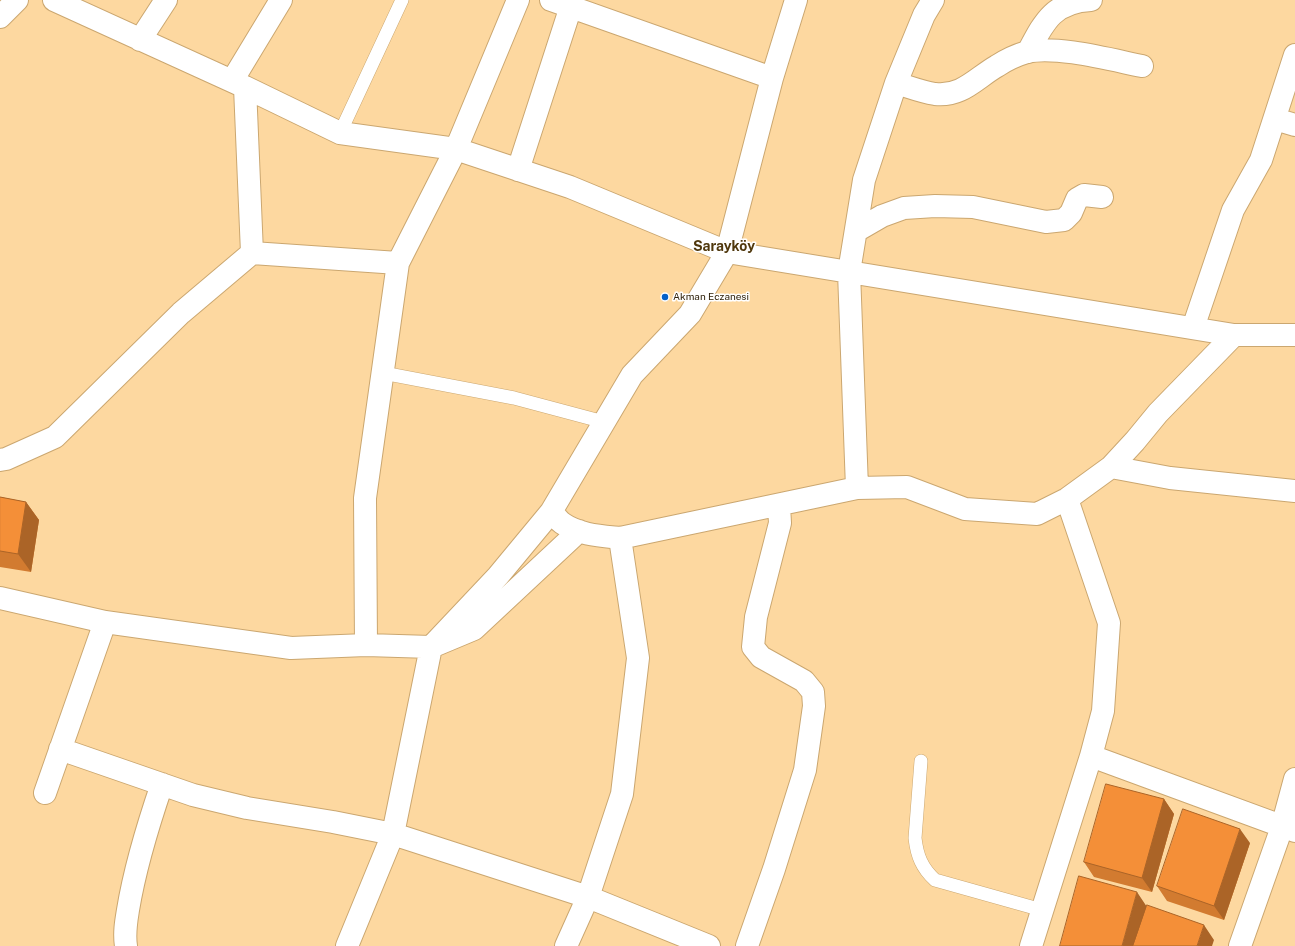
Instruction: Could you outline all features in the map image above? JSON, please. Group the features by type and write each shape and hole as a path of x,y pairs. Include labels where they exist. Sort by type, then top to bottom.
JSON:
{"street":[{"path":"0,17 17,0"},
{"path":"54,0 238,84 340,133 456,149 570,187 727,252 1234,334 1295,335"},
{"path":"140,40 166,0"},
{"path":"252,253 238,84 281,0"},
{"path":"366,645 365,498 398,263 456,149 518,0"},
{"path":"551,0 572,4 772,78"},
{"path":"346,946 393,834 431,647 498,576 551,512 632,375 690,314 727,252 772,78 796,0"},
{"path":"858,488 850,272 856,231 864,180 896,83 924,15 933,0"},
{"path":"1028,52 1048,17 1070,3 1091,0"},
{"path":"518,170 572,4"},
{"path":"896,83 934,94 946,94 958,91 970,85 996,66 1013,57 1028,52 1043,50 1079,54 1142,66"},
{"path":"1193,328 1233,210 1261,160 1285,122 1295,55"},
{"path":"856,231 882,216 904,208 935,206 974,207 1046,222 1064,220 1071,213 1077,199 1084,195 1102,197"},
{"path":"0,460 6,459 56,437 181,313 252,253 398,263"},
{"path":"551,512 563,523 579,531 597,536 620,538 779,506 858,488 907,487 965,509 1037,514 1067,499 1111,467 1158,413 1234,334"},
{"path":"1111,467 1170,478 1295,491"},
{"path":"1031,946 1091,756 1103,711 1109,622 1067,499"},
{"path":"747,946 774,869 805,770 814,706 813,692 804,681 760,657 753,647 756,617 780,523 779,506"},
{"path":"0,598 105,622 291,648 366,645 431,647 474,629 579,531"},
{"path":"566,946 588,897 622,794 638,658 620,538"},
{"path":"45,793 105,622"},
{"path":"60,749 193,795 247,808 333,822 393,834 588,897 709,946"},
{"path":"1091,756 1289,829"},
{"path":"1240,946 1289,829 1295,779"},
{"path":"126,946 124,936 131,892 146,833 162,784"}],"lane":[{"path":"340,133 402,0"},
{"path":"383,373 514,398 604,422"},
{"path":"920,761 915,838 918,858 929,874 935,880 1042,910"}],"building":[{"path":"0,497 26,502 18,554 0,551"},
{"path":"1106,784 1164,799 1142,878 1084,862"},
{"path":"1183,809 1240,829 1214,906 1157,886"},
{"path":"1079,876 1137,892 1122,946 1060,946"},
{"path":"1147,905 1204,925 1197,946 1133,946"}],"place":[{"name":"Akman Eczanesi","path":"665,297"}],"district":[{"name":"Sarayköy","path":"724,247"}]}
